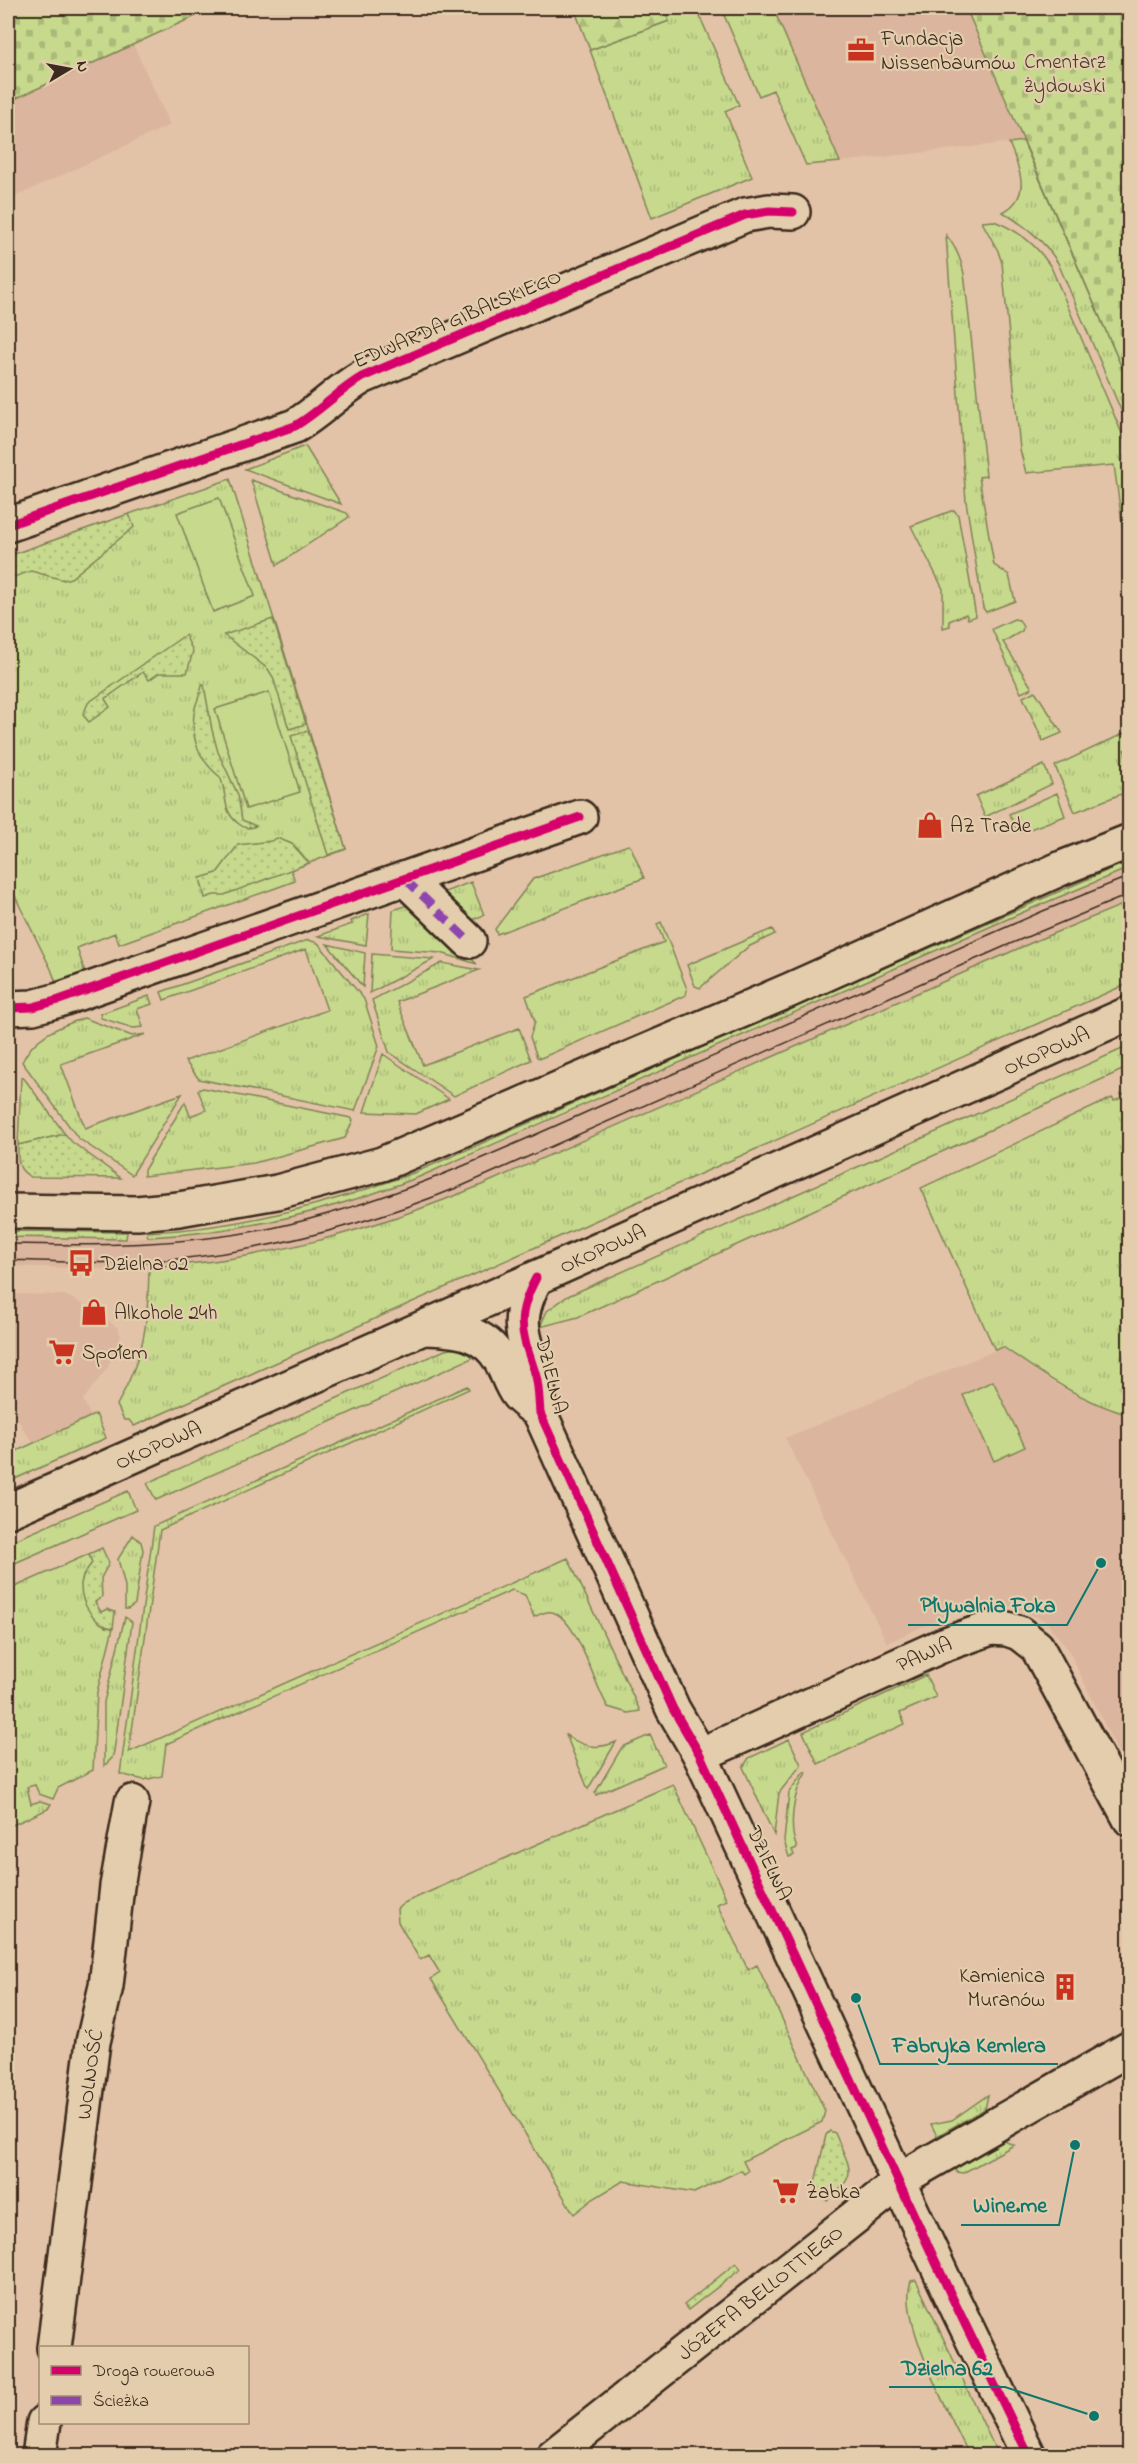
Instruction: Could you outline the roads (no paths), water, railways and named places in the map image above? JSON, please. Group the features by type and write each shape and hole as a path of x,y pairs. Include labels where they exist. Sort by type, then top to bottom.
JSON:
{"street":[{"name":"EDWARDA GIBALSKIEGO","path":"8,525 295,426 318,412 347,386 362,377 745,215 769,211 793,212"},
{"path":"8,1008 33,1008 59,1000 580,817"},
{"path":"8,1211 126,1213 179,1209 277,1192 382,1164 779,995 1062,868 1130,841"},
{"path":"405,879 469,941"},
{"name":"OKOPOWA","path":"8,1511 1130,1013"},
{"name":"DZIELNA","path":"536,1278 526,1297 522,1328 523,1340 538,1386 540,1413 674,1709 700,1755 951,2295 1029,2456"},
{"name":"DZIELNA","path":"424,1328 451,1329 480,1338 496,1353 520,1396 540,1413"},
{"name":"PAWIA","path":"700,1755 943,1645 991,1628 1007,1629 1019,1634 1037,1647 1130,1819"},
{"name":"WOLNOŚĆ","path":"54,2346 93,2042 106,1986 117,1886 132,1802"},
{"name":"JÓZEFA BELLOTTIEGO","path":"553,2456 899,2182 938,2157 1130,2048"},
{"path":"39,2456 44,2424"}],"tram line":[{"path":"8,1244 107,1245 173,1242 272,1228 362,1204 491,1154 1043,911 1130,876"},
{"path":"8,1260 135,1262 214,1255 287,1241 394,1211 464,1185 1010,944 1130,894"}],"place":[{"name":"Fundacja Nissenbaumów","path":"861,50"},
{"name":"AZ Trade","path":"930,825"},
{"name":"Dzielna 02","path":"81,1263"},
{"name":"Alkohole 24h","path":"94,1312"},
{"name":"Społem","path":"62,1352"},
{"name":"Pływalnia Foka","path":"1101,1563"},
{"name":"Kamienica Muranów","path":"1065,1987"},
{"name":"Fabryka Kemlera","path":"856,1998"},
{"name":"Wine.me","path":"1075,2145"},
{"name":"Żabka","path":"786,2191"},
{"name":"Dzielna 62","path":"1094,2416"}],"park label":[{"name":"Cmentarz żydowski","path":"1065,73"}]}
